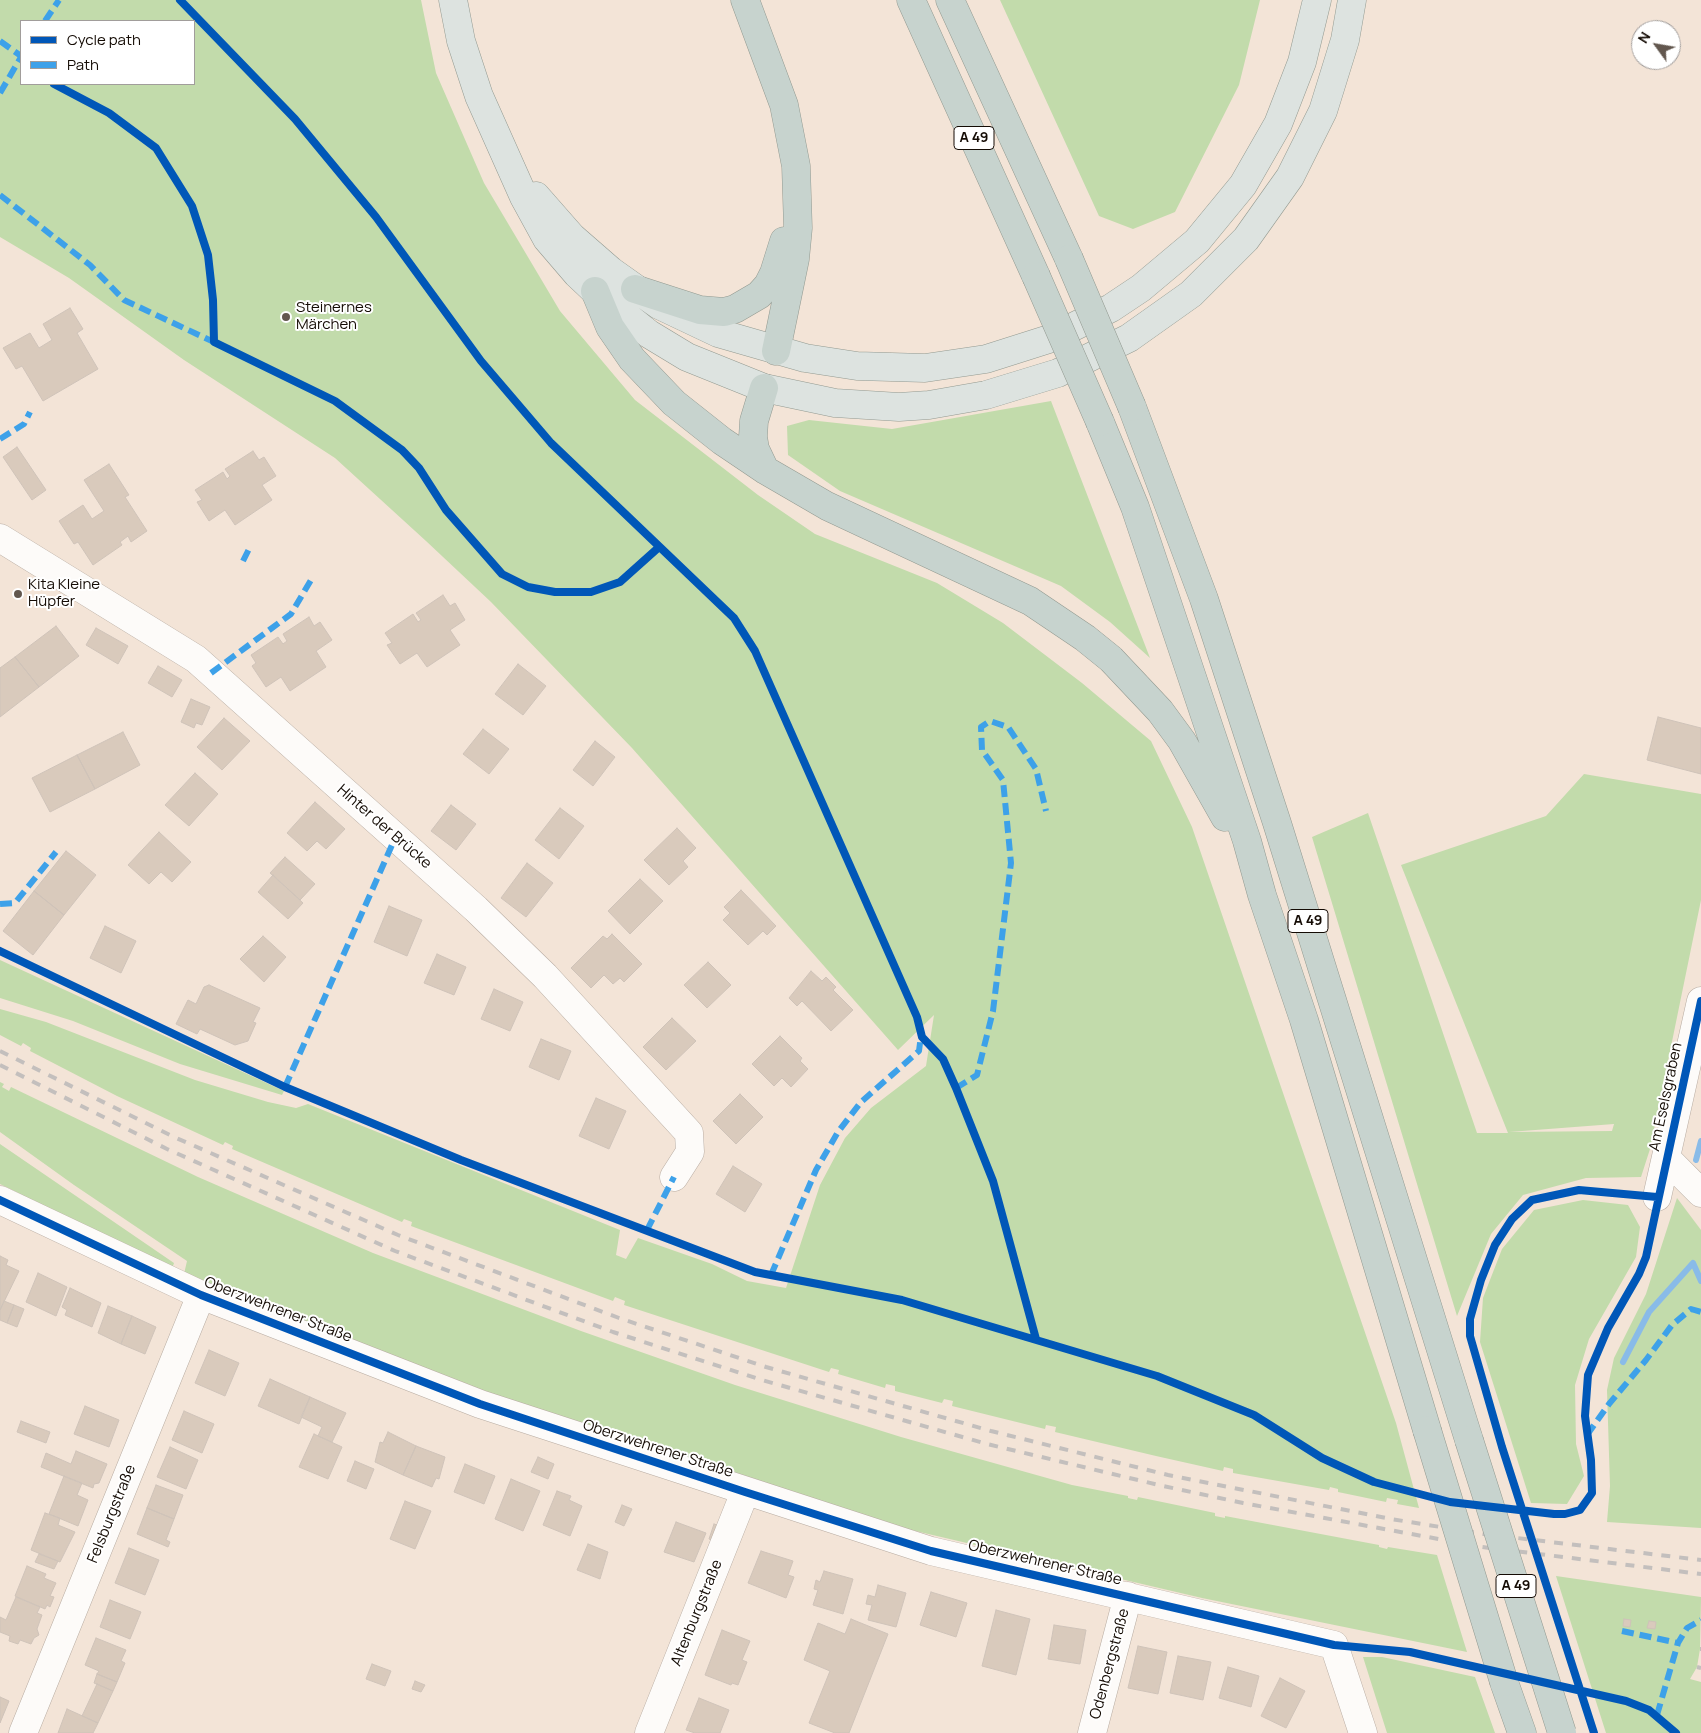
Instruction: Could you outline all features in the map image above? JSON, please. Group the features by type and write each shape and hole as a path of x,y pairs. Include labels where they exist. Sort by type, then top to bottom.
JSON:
{"highway":[{"path":"745,0 784,105 796,166 798,196 795,259 776,351"},
{"name":"A 49","path":"911,0 1036,276 1100,422 1135,508 1247,841 1262,895 1304,1020 1427,1430 1522,1733"},
{"name":"A 49","path":"950,0 1069,259 1132,407 1204,599 1277,824 1562,1733"},
{"path":"635,289 700,310 712,312 735,309 747,303 759,295 774,273 798,196"},
{"path":"595,291 619,344 647,376 695,419 764,470 827,506 1030,601 1079,633 1111,659 1160,711 1182,741 1226,819 1262,895"},
{"path":"764,388 754,421 753,437 755,449 764,470"}],"main road":[{"path":"453,0 461,41 479,96 524,197 547,239 577,274 595,291 649,334 687,357 764,388 835,403 899,407 929,405 977,397 1020,386 1066,369 1129,338 1192,294 1246,239 1269,209 1299,161 1323,111 1345,40 1352,0"},
{"path":"512,168 572,237 592,256 659,305 699,326 776,351 805,358 867,367 925,368 956,365 986,359 1049,339 1126,298 1170,266 1197,241 1243,185 1263,154 1291,94 1311,29 1317,0"},
{"path":"764,388 776,351"}],"street":[{"name":"Hinter der Brücke","path":"0,538 196,659 476,909 545,976 689,1133 690,1152 674,1177"},
{"name":"Am Eselsgraben","path":"1657,1198 1701,1001"},
{"name":"Am Eselsgraben","path":"1667,1159 1701,1193"},
{"name":"Oberzwehrener Straße","path":"0,1200 201,1295 480,1404 745,1492 931,1551 1334,1645 1363,1733"},
{"name":"Felsburgstraße","path":"23,1733 201,1295"},
{"name":"Altenburgstraße","path":"649,1733 745,1492"},
{"name":"Odenbergstraße","path":"1092,1733 1128,1596"}],"green space":[{"path":"0,0 421,0 436,73 484,183 560,311 635,400 758,495 815,534 937,583 1003,623 1082,683 1151,741 1192,827 1396,1423 1419,1508 1397,1504 1398,1500 1387,1498 1386,1502 1338,1492 1338,1489 1330,1487 1329,1490 1233,1473 1233,1469 1224,1467 1223,1471 1055,1432 1056,1427 1046,1425 1045,1429 952,1406 953,1401 944,1399 942,1403 895,1391 895,1386 886,1384 885,1388 838,1374 839,1370 831,1368 829,1372 624,1305 625,1301 615,1297 613,1301 411,1226 412,1222 404,1219 402,1222 232,1149 233,1146 225,1142 223,1145 117,1096 30,1051 31,1048 23,1043 21,1046 0,1035 0,1009 46,1022 195,1080 268,1102 296,1108 308,1104 620,1230 616,1255 626,1259 638,1238 712,1264 747,1281 786,1288 820,1185 845,1138 871,1108 926,1066 934,1015 898,1050 632,748 491,602 426,541 335,458 184,360 69,278 0,237"},
{"path":"1000,0 1260,0 1239,85 1175,212 1133,229 1099,216"},
{"path":"1051,401 1150,658 1110,622 1061,586 840,491 788,455 787,426 809,420 892,429"},
{"path":"1584,774 1701,794 1701,900 1650,1149 1641,1177 1586,1178 1523,1195 1491,1234 1457,1316 1312,837 1368,813 1477,1133 1508,1133 1401,865 1546,816","holes":["1614,1124 1612,1131 1509,1132"]},
{"path":"0,960 284,1091 282,1095 180,1064 73,1021 0,998"},
{"path":"0,1082 4,1084 2,1087 9,1091 11,1087 198,1177 373,1253 581,1331 735,1385 901,1437 1072,1485 1128,1496 1128,1498 1137,1500 1138,1497 1215,1513 1215,1516 1225,1518 1225,1516 1379,1545 1379,1547 1387,1549 1388,1547 1437,1555 1467,1652 1202,1598 877,1522 503,1398 184,1274 187,1261 74,1185 0,1132"},
{"path":"0,1144 174,1263 172,1269 0,1184"},
{"path":"1677,1198 1701,1230 1701,1528 1607,1522 1610,1486 1607,1390 1614,1358 1646,1294"},
{"path":"1583,1200 1628,1205 1640,1227 1636,1257 1589,1339 1575,1385 1576,1444 1584,1476 1567,1504 1531,1503 1480,1342 1483,1298 1502,1249 1534,1210"},
{"path":"1556,1576 1701,1597 1700,1649 1697,1667 1690,1679 1701,1682 1701,1733 1606,1733"},
{"path":"1363,1657 1382,1657 1475,1677 1495,1733 1387,1733"}],"building":[{"path":"70,308 83,329 77,333 98,369 43,401 22,366 16,369 3,348 30,333 39,348 52,340 43,324"},
{"path":"17,447 46,490 32,500 3,457"},
{"path":"253,451 259,460 264,457 276,476 262,485 272,500 235,525 225,510 209,521 197,502 202,500 195,490 223,472 227,479 230,476 225,469"},
{"path":"109,464 129,495 125,497 147,531 131,542 128,536 120,542 122,545 93,565 78,542 74,544 59,521 83,505 92,519 104,511 84,480"},
{"path":"443,595 450,606 455,603 465,620 450,630 460,645 427,667 417,653 400,664 387,645 392,643 385,633 413,614 418,622 421,620 416,613"},
{"path":"309,617 314,626 320,622 332,640 316,651 326,667 290,691 281,677 266,687 252,666 256,663 251,655 278,637 283,644 287,641 283,634"},
{"path":"56,626 79,656 39,687 15,657"},
{"path":"96,628 128,646 118,664 86,645"},
{"path":"15,657 39,687 0,717 0,668"},
{"path":"518,664 546,686 523,715 495,694"},
{"path":"158,666 182,680 172,697 148,683"},
{"path":"191,699 210,707 202,725 196,723 194,728 181,722"},
{"path":"1658,717 1701,728 1701,774 1647,760"},
{"path":"224,718 250,741 222,770 197,747"},
{"path":"483,729 509,749 489,774 463,754"},
{"path":"123,732 140,765 95,789 77,755"},
{"path":"595,741 615,757 593,786 573,770"},
{"path":"77,755 95,789 50,812 32,778"},
{"path":"195,773 218,794 189,826 165,805"},
{"path":"315,802 345,829 326,849 317,841 307,851 287,833"},
{"path":"451,805 476,824 456,850 431,831"},
{"path":"560,808 584,826 559,859 535,840"},
{"path":"677,828 696,848 683,861 688,867 669,885 644,860"},
{"path":"159,832 191,862 172,882 161,872 149,884 128,865"},
{"path":"66,851 96,875 64,915 34,891"},
{"path":"285,857 315,884 300,900 270,873"},
{"path":"527,863 553,883 526,917 501,898"},
{"path":"273,875 303,903 288,919 258,892"},
{"path":"640,879 663,901 630,934 608,911"},
{"path":"741,890 776,926 767,935 763,931 748,945 723,920 730,913 724,907"},
{"path":"34,891 64,915 33,955 3,931"},
{"path":"389,906 422,920 407,956 374,942"},
{"path":"105,926 136,941 121,973 90,958"},
{"path":"612,934 642,964 624,982 620,978 613,984 604,975 591,988 571,968 603,936 607,939"},
{"path":"263,936 286,957 264,982 240,959"},
{"path":"437,954 466,967 454,995 424,983"},
{"path":"708,962 731,985 707,1008 684,985"},
{"path":"811,971 822,981 826,977 836,987 833,990 853,1010 831,1031 802,1001 797,1006 789,998"},
{"path":"209,985 260,1008 253,1022 256,1023 248,1041 235,1045 200,1029 197,1034 176,1024 188,1000 196,1004 204,987"},
{"path":"494,989 523,1002 510,1031 481,1019"},
{"path":"672,1018 696,1041 666,1070 643,1047"},
{"path":"780,1036 802,1058 800,1061 808,1069 791,1087 782,1078 774,1086 752,1064"},
{"path":"541,1039 571,1051 559,1080 529,1067"},
{"path":"740,1094 763,1117 736,1144 713,1121"},
{"path":"596,1098 626,1111 609,1149 579,1136"},
{"path":"733,1166 762,1184 745,1212 716,1194"},
{"path":"0,1256 8,1260 6,1265 19,1271 0,1310"},
{"path":"38,1273 67,1287 56,1316 26,1302"},
{"path":"70,1288 101,1303 92,1327 65,1315 67,1310 62,1307"},
{"path":"4,1301 14,1305 7,1323 0,1320 0,1310"},
{"path":"14,1305 24,1309 17,1327 7,1323"},
{"path":"108,1306 132,1316 121,1344 98,1333"},
{"path":"132,1316 156,1327 145,1354 121,1344"},
{"path":"209,1350 239,1363 225,1396 195,1383"},
{"path":"270,1379 310,1397 299,1424 258,1406"},
{"path":"310,1397 346,1413 332,1442 318,1436 322,1427 301,1417"},
{"path":"85,1406 119,1420 109,1447 74,1434"},
{"path":"184,1411 214,1424 202,1453 172,1440"},
{"path":"21,1421 50,1432 46,1443 17,1432"},
{"path":"388,1432 416,1446 403,1475 375,1462 380,1442 383,1443"},
{"path":"314,1434 342,1447 328,1479 299,1467"},
{"path":"416,1446 445,1457 439,1479 436,1478 432,1487 403,1475"},
{"path":"170,1447 198,1460 186,1489 157,1477"},
{"path":"76,1451 107,1464 99,1483 94,1484 93,1488 41,1467 46,1453 71,1464"},
{"path":"538,1457 554,1464 548,1479 531,1472"},
{"path":"355,1461 374,1469 366,1489 347,1481"},
{"path":"465,1464 495,1476 484,1504 454,1492"},
{"path":"64,1476 82,1483 77,1495 88,1500 78,1526 49,1514"},
{"path":"511,1479 540,1491 523,1531 495,1519"},
{"path":"156,1485 183,1495 174,1519 147,1508"},
{"path":"557,1491 571,1496 569,1500 582,1506 570,1536 543,1525"},
{"path":"405,1501 431,1511 415,1549 390,1539"},
{"path":"622,1505 632,1509 624,1526 615,1522"},
{"path":"147,1508 174,1519 166,1540 170,1542 168,1547 137,1534"},
{"path":"45,1513 60,1518 58,1525 75,1532 60,1562 31,1550"},
{"path":"676,1522 706,1533 694,1562 664,1552"},
{"path":"714,1524 722,1527 716,1542 709,1539"},
{"path":"588,1544 608,1552 600,1579 577,1570"},
{"path":"129,1548 159,1560 145,1595 115,1583"},
{"path":"761,1551 793,1561 788,1575 794,1577 786,1598 748,1583"},
{"path":"39,1554 58,1561 54,1569 35,1562"},
{"path":"27,1566 46,1574 44,1578 56,1583 50,1596 54,1597 50,1607 47,1605 45,1609 15,1596"},
{"path":"824,1571 853,1579 843,1614 813,1605 818,1590 814,1589 816,1580 820,1582"},
{"path":"878,1585 906,1593 896,1627 868,1620 872,1605 866,1604 868,1595 875,1597"},
{"path":"931,1592 967,1603 956,1637 920,1625"},
{"path":"16,1597 40,1607 37,1613 42,1615 37,1629 39,1635 34,1638 31,1644 20,1640 18,1644 9,1641 10,1636 0,1632 0,1617 6,1620"},
{"path":"110,1600 141,1612 130,1639 100,1627"},
{"path":"996,1610 1030,1619 1016,1675 982,1666"},
{"path":"851,1619 888,1634 849,1733 835,1733 809,1723 830,1671 804,1660 818,1623 845,1634"},
{"path":"1624,1619 1631,1620 1630,1627 1623,1626"},
{"path":"1649,1621 1656,1622 1655,1629 1647,1628"},
{"path":"1054,1625 1086,1630 1080,1664 1048,1659"},
{"path":"722,1630 750,1641 742,1660 747,1662 738,1685 732,1683 731,1685 705,1675"},
{"path":"96,1638 126,1650 121,1661 125,1663 117,1682 97,1674 99,1671 85,1665"},
{"path":"1138,1646 1167,1652 1158,1694 1128,1688"},
{"path":"1178,1656 1211,1662 1203,1700 1170,1693"},
{"path":"372,1664 391,1671 385,1686 366,1679"},
{"path":"1228,1667 1259,1676 1251,1707 1219,1698"},
{"path":"97,1674 117,1682 113,1691 94,1683"},
{"path":"1280,1678 1305,1691 1286,1728 1261,1716"},
{"path":"415,1681 425,1685 421,1692 412,1689"},
{"path":"97,1684 113,1691 98,1723 82,1716"},
{"path":"0,1697 9,1701 0,1723"},
{"path":"699,1698 729,1710 720,1733 695,1733 686,1730"},
{"path":"67,1709 98,1723 93,1733 58,1733"}],"waterway":[{"path":"1696,1160 1701,1141"},
{"path":"1623,1362 1649,1312 1693,1263 1701,1281"}],"railway":[{"path":"0,1051 174,1137 398,1235 619,1318 766,1367 991,1431 1168,1475 1391,1519 1484,1534 1701,1560"},
{"path":"0,1065 167,1149 395,1251 613,1332 762,1380 987,1444 1243,1503 1482,1547 1701,1574"},
{"path":"1697,1667 1701,1668"}],"marked path":[{"path":"46,20 59,0"},
{"path":"0,41 20,55"},
{"path":"0,93 20,59"},
{"path":"0,195 90,265 124,300 216,343"},
{"path":"0,439 24,424 30,412"},
{"path":"243,561 249,549"},
{"path":"211,673 291,614 311,580"},
{"path":"956,1088 977,1075 993,1011 1011,863 1003,780 982,750 981,727 990,721 1008,727 1036,769 1046,811"},
{"path":"285,1087 396,836"},
{"path":"0,904 15,903 56,852"},
{"path":"771,1275 816,1170 838,1132 861,1102 919,1051 921,1035"},
{"path":"647,1230 674,1177"},
{"path":"1587,1435 1609,1404 1672,1325 1691,1309 1701,1312"},
{"path":"1657,1715 1678,1643 1687,1628 1701,1620"},
{"path":"1622,1631 1678,1643"}],"cycle path":[{"path":"180,0 295,119 376,217 481,361 551,443 734,618 755,651 917,1017 922,1037 943,1059 956,1088 993,1181 1036,1339"},
{"path":"56,85 109,113 156,148 192,206 208,255 213,300 214,342 335,401 402,450 419,468 446,510 502,574 528,587 555,592 591,592 620,582 658,548"},
{"path":"0,951 285,1087 461,1160 755,1272 902,1300 1157,1376 1254,1415 1322,1458 1374,1482 1450,1502 1554,1514 1565,1514 1580,1510 1592,1493 1591,1460 1585,1416 1588,1375 1608,1328 1639,1274 1646,1257 1701,1001"},
{"path":"1594,1733 1502,1447 1470,1336 1470,1319 1481,1280 1495,1245 1512,1219 1532,1200 1579,1190 1657,1197"},
{"path":"0,1200 201,1295 480,1404 745,1492 931,1551 1334,1645 1410,1652 1626,1701 1649,1710 1676,1733"}],"place":[{"name":"Steinernes Märchen","path":"286,317"},
{"name":"Kita Kleine Hüpfer","path":"18,594"}]}
